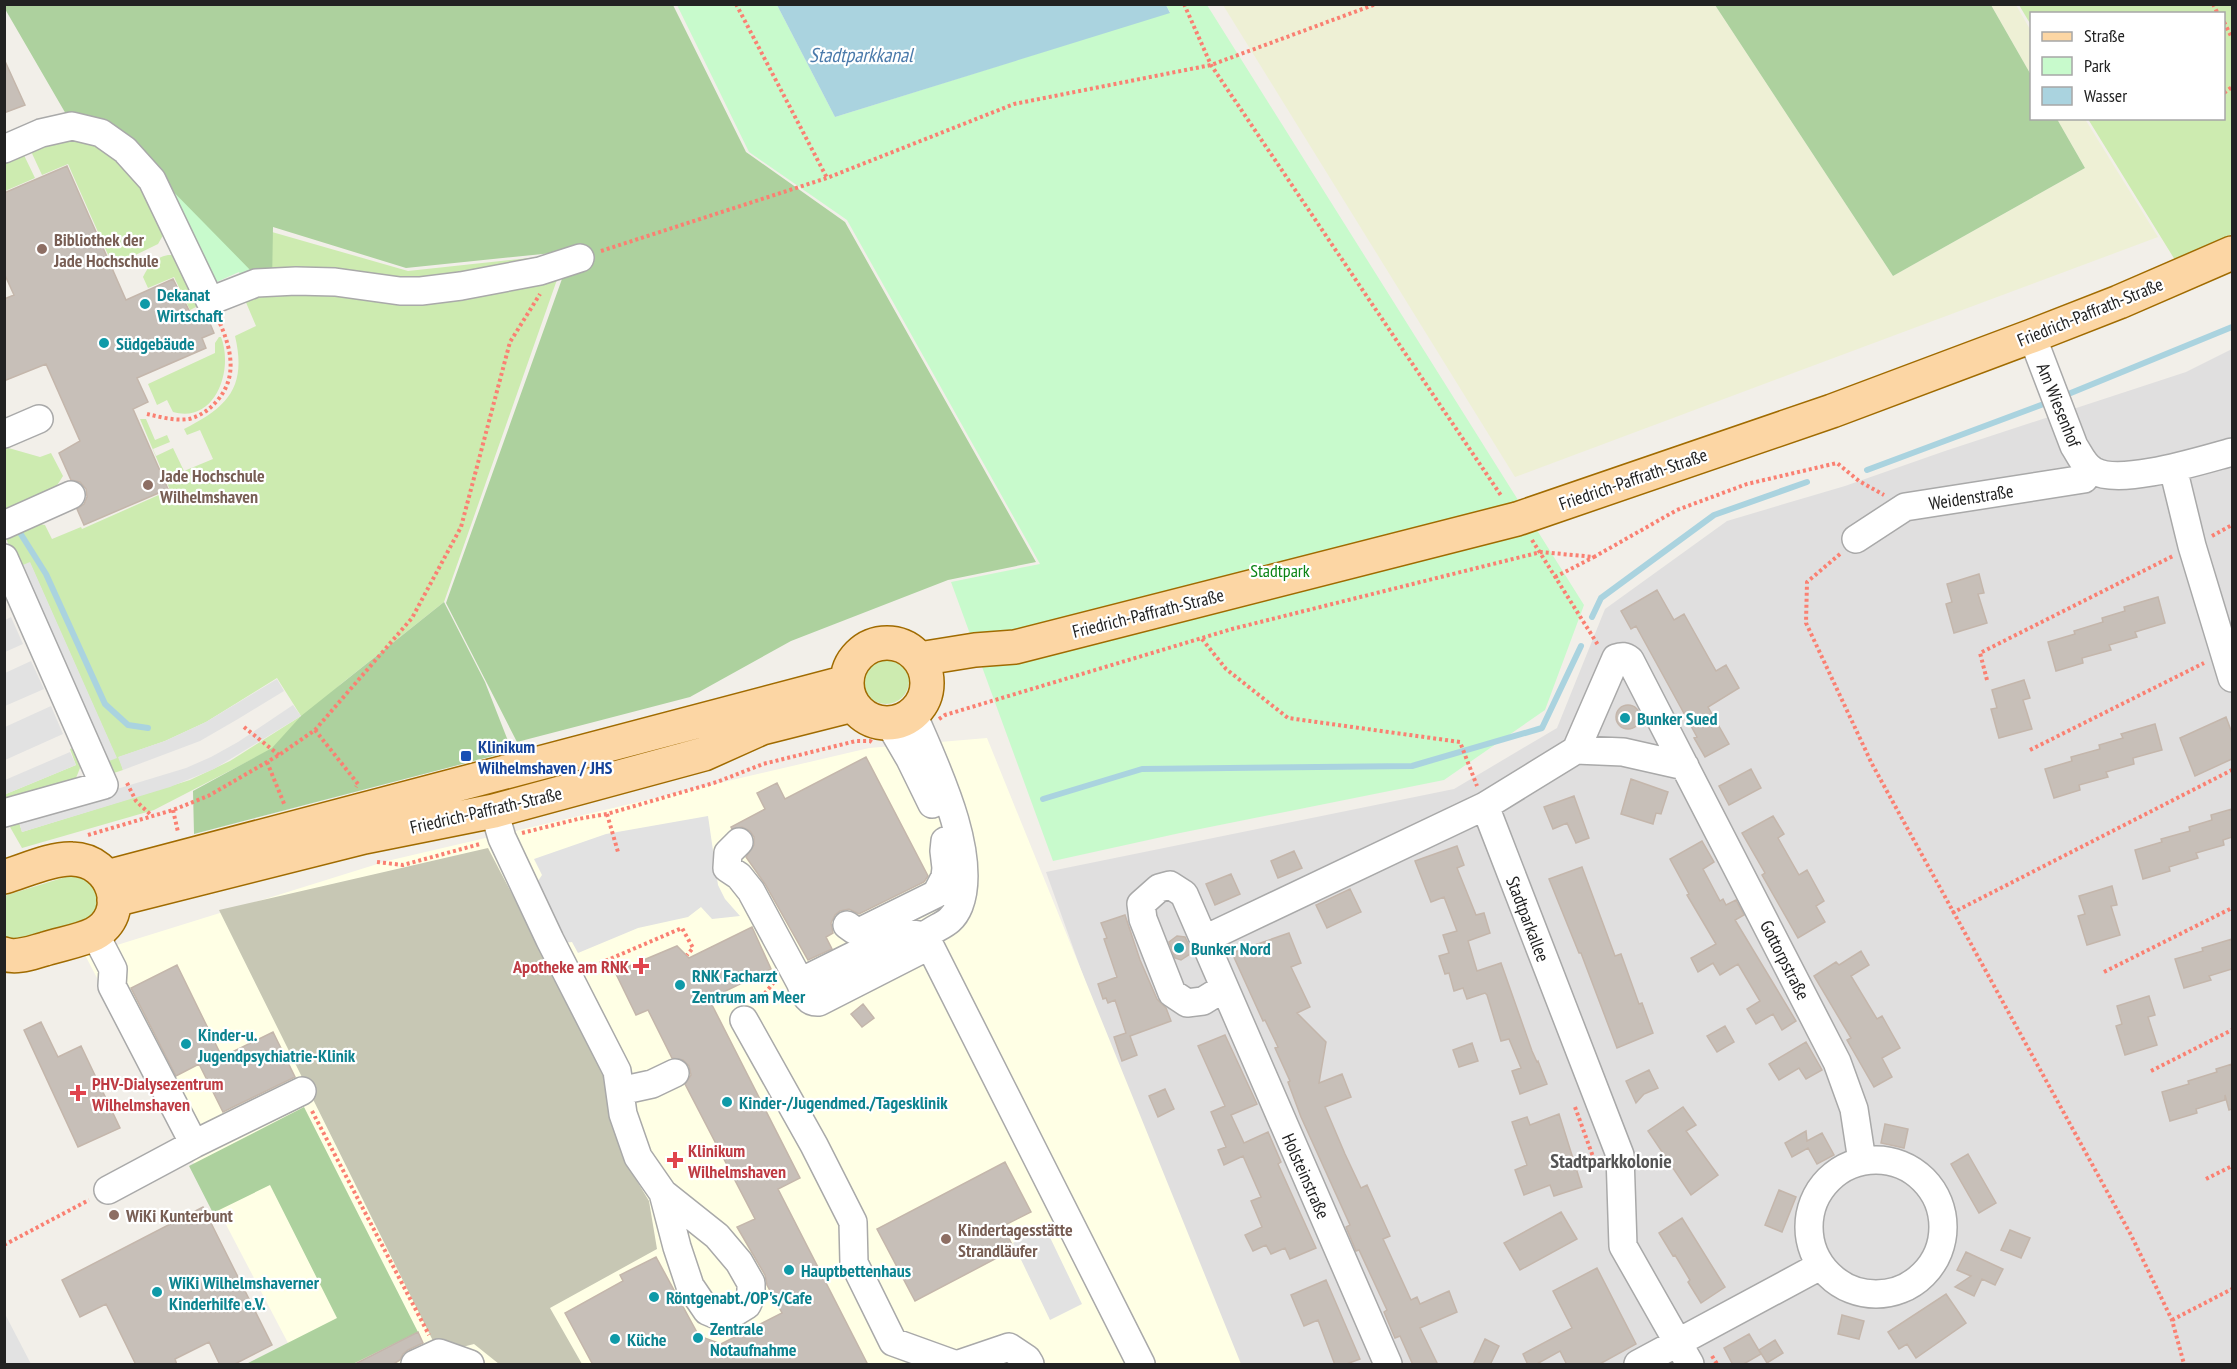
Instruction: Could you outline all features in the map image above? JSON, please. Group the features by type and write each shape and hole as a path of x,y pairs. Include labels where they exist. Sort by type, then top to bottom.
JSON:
{"main road":[{"name":"Friedrich-Paffrath-Straße","path":"923,670 979,665 1016,647 1517,519 1832,411 2119,302 2232,253"},
{"path":"887,643 910,650 923,670 926,694 913,721 875,722 863,716 850,693 849,669 864,650 887,643"},
{"name":"Friedrich-Paffrath-Straße","path":"111,888 494,811 704,754 850,693"},
{"name":"Friedrich-Paffrath-Straße","path":"111,888 850,693"},
{"path":"4,954 24,955 95,934 113,911 111,888 97,866 85,860 69,859 6,872"}],"street":[{"path":"4,149 41,133 72,126 101,132 125,150 152,180 210,301 256,283 276,282 335,282 378,289 420,291 461,286 540,271 580,258"},
{"name":"Am Wiesenhof","path":"2032,336 2066,426 2084,462 2091,470"},
{"path":"4,434 39,419"},
{"path":"2091,470 2116,476 2173,468 2232,452"},
{"path":"2173,468 2192,546 2229,666"},
{"name":"Weidenstraße","path":"1856,539 1905,507 2084,479 2091,470"},
{"path":"4,525 71,495"},
{"path":"4,558 104,785 4,813"},
{"name":"Gottorpstraße","path":"1611,667 1616,658 1621,656 1630,660 1837,1062 1854,1109 1862,1161"},
{"path":"1576,750 1611,667"},
{"path":"913,721 910,759 947,834 963,860"},
{"path":"739,842 728,853 727,868 739,876 751,891 796,975 850,972 917,952 925,936 944,925 958,907 964,881 960,831 913,721"},
{"path":"1205,939 1485,806 1576,750 1623,752 1685,766"},
{"name":"Stadtparkallee","path":"1485,806 1620,1155 1623,1246 1683,1353"},
{"path":"494,811 502,838 617,1071 623,1113 638,1157 663,1193"},
{"path":"847,925 854,930 861,931 936,894 945,877 944,850 947,834"},
{"name":"Holsteinstraße","path":"1224,988 1203,1001 1187,1003 1172,993 1143,919 1141,904 1159,888 1170,885 1184,894 1388,1365"},
{"path":"850,972 875,945 888,918"},
{"path":"875,945 901,932 925,936"},
{"path":"95,934 113,969 112,986 194,1144"},
{"path":"925,936 1141,1365"},
{"path":"744,1020 814,1145 853,1222 854,1263 893,1342 954,1365"},
{"path":"620,1091 652,1084 675,1073"},
{"path":"108,1190 194,1144 302,1091"},
{"path":"1884,1160 1906,1166 1924,1180 1937,1198 1943,1219 1942,1242 1934,1262 1919,1279 1900,1291 1878,1295 1856,1292 1836,1282 1820,1266 1810,1246 1808,1224 1813,1202 1824,1183 1841,1169 1862,1161 1884,1160"},
{"path":"1638,1365 1683,1353 1820,1266"},
{"path":"959,1365 1009,1347 1027,1359 1030,1365"},
{"path":"414,1365 438,1353 470,1365"}],"path":[{"path":"736,4 827,178"},
{"path":"1184,4 1211,65 1541,552 1611,667"},
{"path":"580,258 827,178 1014,104 1211,65 1376,4"},
{"path":"83,837 173,810 208,796 279,755 315,730 412,618 461,527 510,342 537,297 545,289"},
{"path":"147,414 172,419 188,419 200,415 211,408 228,385 231,370 230,352 226,336 210,301"},
{"path":"1555,577 1677,510 1747,484 1837,462 1859,481 1905,507"},
{"path":"1856,539 1807,582 1806,623 1872,764 2131,1235 2172,1320 2184,1365"},
{"path":"1986,680 1980,654 2192,546"},
{"path":"913,721 939,719 945,715 1232,629 1541,552 1594,557"},
{"path":"1202,639 1226,669 1288,718 1460,742 1485,806"},
{"path":"2030,750 2229,666"},
{"path":"244,727 279,755"},
{"path":"315,730 358,784 352,795"},
{"path":"267,762 287,812"},
{"path":"1952,913 2232,770"},
{"path":"125,779 136,801 151,815"},
{"path":"173,810 181,841"},
{"path":"607,814 618,852"},
{"path":"2104,972 2232,908"},
{"path":"569,976 682,928 693,948 687,955"},
{"path":"744,1020 780,975 796,975"},
{"path":"2151,1071 2232,1030"},
{"path":"302,1091 438,1353"},
{"path":"1574,1107 1598,1171"},
{"path":"2206,1179 2232,1166"},
{"path":"4,1245 108,1190"},
{"path":"2172,1320 2232,1289"}],"shaded area":[{"path":"1223,5 1715,5 1893,276 2085,168 2058,120 2086,120 2158,237 1515,477"},
{"path":"1991,5 2016,5 2030,29 2030,73"},
{"path":"2232,349 2232,1364 1238,1364 1123,1087 1046,872 1454,789 1557,728 1605,609 1727,521 1845,486 2186,372"},
{"path":"30,562 117,758 104,763 18,567"},
{"path":"11,617 23,644 5,652 5,620"},
{"path":"31,661 44,689 5,706 5,673"},
{"path":"277,679 284,691 238,719 200,741 123,770 118,757 165,741 206,722"},
{"path":"293,705 301,716 214,769 170,787 22,832 18,819 186,768 238,742"},
{"path":"51,706 63,734 5,760 5,727"},
{"name":"Klinikum Wilhelmshaven","path":"987,738 1241,1364 299,1364 85,955 387,861 869,748"},
{"path":"70,752 76,765 6,794 5,780"},
{"path":"708,816 718,885 725,899 740,916 712,919 701,907 688,917 638,928 578,953 572,942 564,943 534,887 542,875 534,859 606,834"},
{"path":"488,848 606,1074 612,1119 623,1158 649,1201 657,1249 550,1308 582,1364 499,1364 474,1344 439,1353 219,910"},
{"path":"1045,1227 1082,1304 1050,1320 1013,1243"},
{"path":"5,1314 31,1364 5,1364"}],"green space":[{"path":"4,5 673,5 746,152 845,222 1036,562 948,580 791,641 690,697 517,742 446,603 572,251 406,268 273,227 272,284 258,279 70,121"},
{"name":"Stadtpark","path":"677,5 777,5 835,117 1170,12 1166,5 1207,5 1584,605 1545,710 1444,780 1053,861 951,582 1040,564 847,220 749,152"},
{"path":"1715,5 1991,5 2030,73 2030,120 2058,120 2085,168 1893,276"},
{"path":"2019,5 2232,5 2232,234 2175,260 2089,120 2225,120 2225,12 2030,12 2030,23"},
{"path":"60,133 125,154 166,230 158,244 113,266 68,164 42,175 29,147"},
{"path":"22,151 35,178 5,191 5,155"},
{"path":"154,172 259,279 243,280 239,272 210,285"},
{"path":"272,232 408,271 566,254 444,602 341,684 272,749 154,810 22,848 10,827 18,819 22,832 190,780 230,761 301,716 277,678 206,722 165,741 119,757 123,770 111,774 104,763 116,757 30,563 18,567 5,536 23,521 45,525 52,539 81,527 82,529 170,490 140,419 146,419 155,440 167,435 170,442 153,449 156,456 173,448 184,471 213,459 200,430 187,435 184,429 223,403 236,382 238,354 235,336 256,326 242,293 271,284"},
{"path":"175,255 204,303 190,310 174,277 148,288 143,277 147,269 156,260"},
{"path":"221,337 224,350 225,364 218,391 210,402 200,410 188,414 173,412 167,400 157,405 148,384 215,353 215,343"},
{"path":"5,447 40,457 51,453 63,476 53,495 5,516"},
{"path":"444,602 485,682 512,751 194,834 193,791 272,748 301,716"},
{"path":"886,658 902,665 909,681 902,697 886,704 870,697 863,681 870,665"},
{"path":"73,748 82,763 74,783 5,805 4,790 6,794 76,765 70,749"},
{"path":"72,875 80,876 93,886 97,901 92,916 82,922 31,936 12,940 5,937 4,896"},
{"path":"304,1107 418,1332 353,1364 246,1364 337,1318 270,1185 213,1213 189,1166"}],"water":[{"name":"Stadtparkkanal","path":"777,5 1166,5 1170,13 835,117"}],"building":[{"path":"4,59 25,105 4,113"},
{"path":"67,166 126,300 173,279 192,316 200,313 207,316 214,333 202,338 206,348 137,378 148,402 133,409 168,489 84,525 77,509 84,504 87,497 86,489 80,482 71,480 59,453 80,441 46,364 4,381 4,299 14,295 4,273 4,193"},
{"path":"1979,574 1984,593 1978,594 1987,623 1954,633 1946,604 1952,602 1947,584"},
{"path":"1657,590 1674,620 1684,614 1716,671 1726,665 1739,688 1708,707 1729,744 1705,757 1694,738 1697,737 1636,626 1631,629 1621,611"},
{"path":"2158,597 2165,623 2135,632 2137,637 2109,645 2111,650 2082,658 2083,663 2056,671 2048,642 2103,622 2102,618 2125,611 2124,607"},
{"path":"2024,680 2030,698 2023,700 2032,729 1999,738 1991,709 1997,708 1992,690"},
{"path":"1628,705 1636,709 1640,717 1636,725 1628,729 1620,725 1616,717 1620,709"},
{"path":"2226,717 2232,733 2232,759 2195,776 2180,738"},
{"path":"2155,724 2162,750 2133,758 2134,764 2106,772 2108,777 2079,785 2080,790 2054,798 2045,769 2072,761 2071,757 2100,749 2099,745 2123,738 2121,734"},
{"path":"866,757 928,876 924,882 859,914 849,909 840,911 831,923 833,933 826,937 832,949 808,960 765,884 746,857 754,845 754,837 750,831 742,827 732,829 731,827 765,809 757,793 777,783 785,799"},
{"path":"1751,769 1761,788 1729,805 1719,786"},
{"path":"1631,779 1668,792 1661,814 1656,813 1653,824 1621,814"},
{"path":"1574,796 1589,838 1576,843 1567,823 1553,829 1544,807"},
{"path":"2232,809 2232,837 2223,840 2224,845 2196,853 2198,858 2169,867 2170,871 2143,879 2135,850 2162,842 2161,839 2190,831 2189,827 2212,820 2211,815"},
{"path":"1773,816 1784,834 1778,838 1799,875 1807,870 1824,901 1816,906 1825,922 1798,938 1762,875 1765,873 1742,833"},
{"path":"1702,841 1714,862 1703,869 1720,901 1723,899 1726,905 1736,900 1744,915 1735,920 1796,1021 1782,1030 1773,1014 1756,1024 1747,1009 1760,1001 1738,964 1720,975 1713,963 1698,972 1691,958 1716,944 1687,895 1689,894 1670,859"},
{"path":"1457,846 1464,865 1457,868 1476,915 1484,913 1490,933 1468,941 1477,971 1501,963 1532,1051 1547,1084 1520,1094 1512,1071 1521,1068 1509,1039 1501,1041 1487,995 1485,993 1467,999 1463,988 1454,991 1449,973 1445,974 1439,956 1449,953 1443,935 1457,931 1444,897 1431,902 1415,861"},
{"path":"1294,851 1302,868 1278,878 1271,861"},
{"path":"1582,867 1615,956 1621,954 1639,1004 1642,1003 1653,1033 1617,1048 1581,953 1579,953 1549,879"},
{"path":"1231,874 1240,894 1215,905 1206,884"},
{"path":"2112,886 2117,905 2111,906 2120,935 2087,945 2078,916 2085,914 2079,896"},
{"path":"1350,889 1361,912 1327,928 1316,905"},
{"path":"1125,915 1140,960 1157,999 1166,1008 1171,1021 1130,1036 1137,1055 1122,1061 1114,1037 1126,1033 1115,1000 1108,1003 1106,998 1103,999 1098,984 1117,977 1101,923"},
{"path":"752,927 771,969 709,999 800,1178 778,1189 868,1365 593,1365 565,1313 623,1281 620,1275 656,1257 699,1336 721,1344 782,1313 767,1285 765,1275 737,1227 755,1219 685,1084 691,1075 689,1066 683,1060 672,1058 648,1010 636,1015 615,972 677,946 689,958"},
{"path":"1289,933 1301,963 1291,967 1310,1007 1297,1013 1326,1042 1319,1083 1342,1074 1351,1097 1325,1107 1345,1154 1361,1188 1367,1185 1390,1236 1383,1239 1411,1300 1417,1297 1420,1304 1449,1291 1457,1312 1420,1328 1438,1365 1413,1365 1400,1336 1395,1338 1384,1312 1387,1310 1359,1250 1356,1251 1346,1227 1350,1225 1301,1117 1288,1082 1290,1081 1275,1048 1278,1047 1265,1020 1263,1021 1232,953"},
{"path":"1177,936 1185,937 1191,949 1190,954 1181,960 1175,958 1169,942"},
{"path":"2232,939 2232,969 2209,976 2211,980 2184,988 2175,959"},
{"path":"1861,951 1869,965 1851,976 1877,1019 1882,1016 1900,1048 1882,1058 1892,1077 1874,1087 1847,1040 1851,1038 1814,976 1836,962 1839,965"},
{"name":"Kinder-u. Jugendpsychiatrie-Klinik","path":"177,965 222,1057 273,1032 295,1077 223,1112 199,1064 176,1076 131,988"},
{"path":"2149,996 2155,1015 2148,1017 2157,1045 2125,1055 2116,1026 2122,1024 2117,1006"},
{"path":"863,1004 874,1018 862,1027 851,1014"},
{"name":"PHV-Dialysezentrum Wilhelmshaven","path":"41,1022 58,1057 81,1046 120,1128 78,1147 24,1030"},
{"path":"1725,1026 1734,1042 1717,1052 1707,1036"},
{"path":"1225,1035 1257,1104 1231,1115 1244,1143 1268,1132 1281,1162 1278,1164 1316,1248 1290,1259 1285,1248 1271,1254 1266,1245 1253,1251 1245,1235 1262,1227 1251,1201 1261,1197 1243,1156 1224,1165 1218,1150 1226,1147 1211,1112 1225,1106 1198,1046"},
{"path":"1806,1042 1822,1070 1806,1079 1799,1068 1779,1080 1769,1064"},
{"path":"1472,1043 1478,1061 1459,1067 1453,1050"},
{"path":"2232,1064 2232,1109 2229,1110 2225,1095 2225,1100 2196,1109 2197,1113 2170,1121 2162,1092 2189,1084 2188,1081 2217,1072 2216,1069"},
{"path":"1649,1070 1658,1088 1644,1094 1636,1103 1626,1081"},
{"path":"1165,1089 1174,1109 1158,1117 1149,1096"},
{"path":"1683,1107 1696,1125 1686,1131 1718,1175 1691,1195 1648,1131"},
{"path":"1559,1114 1582,1187 1554,1196 1550,1185 1524,1195 1515,1170 1527,1165 1512,1122 1527,1117 1530,1125"},
{"path":"1885,1124 1908,1129 1904,1148 1881,1143"},
{"path":"1806,1131 1807,1141 1822,1133 1834,1155 1817,1164 1808,1148 1792,1157 1785,1143"},
{"path":"1968,1154 1996,1203 1979,1213 1951,1164"},
{"name":"Kindertagesstätte Strandläufer","path":"1005,1162 1031,1212 1003,1226 1014,1249 915,1301 877,1229"},
{"path":"1779,1190 1796,1197 1782,1232 1765,1225"},
{"name":"WiKi Wilhelmshaverner Kinderhilfe e.V.","path":"203,1207 272,1345 233,1365 220,1365 209,1342 175,1359 177,1365 136,1365 106,1304 80,1317 62,1280"},
{"path":"1561,1212 1577,1239 1520,1270 1504,1243"},
{"path":"1682,1218 1725,1287 1701,1303 1675,1255 1673,1256 1659,1233"},
{"path":"2010,1230 2030,1238 2021,1258 2001,1250"},
{"path":"1966,1252 2003,1269 1995,1285 1982,1279 1974,1296 1955,1287 1971,1276 1957,1270"},
{"path":"1597,1268 1636,1344 1598,1365 1567,1365 1560,1351 1535,1365 1528,1365 1523,1354 1572,1328 1553,1291"},
{"path":"1326,1280 1360,1359 1344,1365 1335,1365 1318,1320 1304,1326 1291,1295"},
{"path":"1946,1294 1966,1323 1916,1358 1907,1344 1899,1349 1888,1332"},
{"path":"1842,1315 1864,1321 1859,1339 1838,1334"},
{"path":"418,1332 423,1343 408,1350 400,1360 392,1365 353,1365"},
{"path":"1749,1334 1761,1354 1742,1365 1733,1365 1724,1348"},
{"path":"1485,1339 1499,1346 1490,1365 1473,1365"},
{"path":"1775,1340 1783,1353 1767,1363 1759,1350"}],"waterway":[{"path":"2061,397 2232,327"},
{"path":"1867,470 2049,402"},
{"path":"1592,617 1601,598 1714,515 1807,482"},
{"path":"17,528 46,574 105,704 128,725 148,728"},
{"path":"1043,799 1142,769 1412,766 1542,728 1581,646"}],"place":[{"name":"Bibliothek der Jade Hochschule","path":"42,249"},
{"name":"Dekanat Wirtschaft","path":"145,304"},
{"name":"Südgebäude","path":"104,343"},
{"name":"Jade Hochschule Wilhelmshaven","path":"148,485"},
{"name":"Bunker Sued","path":"1625,718"},
{"name":"Klinikum Wilhelmshaven / JHS","path":"466,756"},
{"name":"Bunker Nord","path":"1179,948"},
{"name":"Apotheke am RNK","path":"641,966"},
{"name":"RNK Facharzt Zentrum am Meer","path":"680,985"},
{"name":"Kinder-u. Jugendpsychiatrie-Klinik","path":"186,1044"},
{"name":"PHV-Dialysezentrum Wilhelmshaven","path":"78,1093"},
{"name":"Kinder-/Jugendmed./Tagesklinik","path":"727,1102"},
{"name":"Klinikum Wilhelmshaven","path":"675,1160"},
{"name":"WiKi Kunterbunt","path":"114,1215"},
{"name":"Kindertagesstätte Strandläufer","path":"946,1239"},
{"name":"Hauptbettenhaus","path":"789,1270"},
{"name":"WiKi Wilhelmshaverner Kinderhilfe e.V.","path":"157,1292"},
{"name":"Röntgenabt./OP's/Cafe","path":"654,1297"},
{"name":"Zentrale Notaufnahme","path":"698,1338"},
{"name":"Küche","path":"615,1339"}],"district":[{"name":"Stadtparkkolonie","path":"1611,1161"}]}
